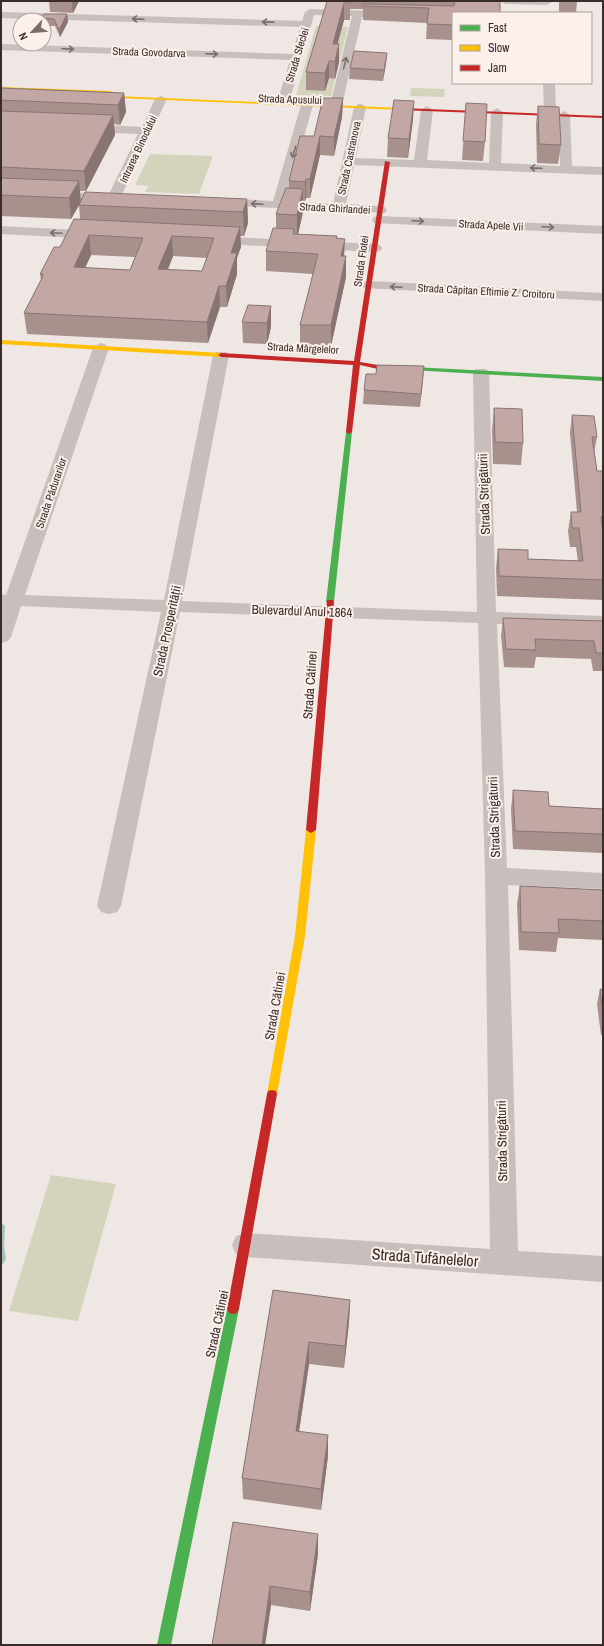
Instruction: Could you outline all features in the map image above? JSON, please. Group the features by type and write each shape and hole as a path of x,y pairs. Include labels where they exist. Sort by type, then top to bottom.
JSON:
{"street":[{"path":"505,1 547,5"},
{"path":"513,12 514,1"},
{"name":"Strada Sfeclei","path":"283,101 310,12 358,13"},
{"path":"337,101 358,13 452,16"},
{"path":"1,15 307,24"},
{"name":"Strada Govodarva","path":"1,47 297,57"},
{"path":"549,84 550,109"},
{"name":"Strada Apusului","path":"1,88 162,97"},
{"name":"Strada Apusului","path":"1,92 283,101 306,106 427,110 550,109 564,113 603,112"},
{"name":"Intrarea Binoclului","path":"114,198 162,97"},
{"name":"Strada Apusului","path":"306,106 337,101 564,113 603,117"},
{"path":"278,205 306,106"},
{"name":"Strada Castranova","path":"339,208 360,107"},
{"path":"420,164 427,110"},
{"path":"494,167 497,110"},
{"path":"564,113 566,170"},
{"path":"78,128 146,130"},
{"path":"349,161 603,171"},
{"name":"Strada Flotei","path":"358,363 387,162"},
{"path":"1,193 130,199"},
{"name":"Strada Ghirlandei","path":"209,202 339,208 380,215"},
{"name":"Strada Apele Vii","path":"380,215 603,230"},
{"path":"1,230 108,235"},
{"path":"196,239 375,248"},
{"name":"Strada Căpitan Eftimie Z. Croitoru","path":"369,285 603,297"},
{"name":"Strada Mărgelelor","path":"1,342 358,363 378,367 603,379"},
{"name":"Strada Pădurarilor","path":"1,637 7,600 101,348"},
{"name":"Strada Prosperității","path":"109,906 172,606 221,355"},
{"name":"Strada Cătinei","path":"164,1645 246,1245 300,936 316,783 329,612 358,363"},
{"name":"Strada Strigăturii","path":"481,372 487,617 496,876 504,1262"},
{"name":"Bulevardul Anul 1864","path":"7,600 603,622"},
{"path":"496,876 603,881"},
{"name":"Strada Tufănelelor","path":"246,1245 603,1269"}],"green space":[{"path":"316,26 348,27 331,96 296,95"},
{"path":"411,88 445,89 444,97 410,96"},
{"path":"150,154 213,156 199,194 145,192 148,186 135,185"},
{"path":"51,1175 116,1184 78,1321 9,1311"}],"water":[{"path":"1,1223 5,1226 4,1246 6,1259 1,1267"}],"building":[{"path":"327,1 350,1 350,3 344,3 333,44 339,44 335,61 329,61 325,73 306,72"},
{"path":"455,1 500,1 500,12 452,12 452,25 427,24 429,8 363,6 364,4 454,6"},
{"path":"52,14 67,14 59,30 54,19 52,19"},
{"path":"354,51 387,53 384,70 350,68"},
{"path":"1,88 124,93 118,105 1,100"},
{"path":"323,98 343,98 334,137 320,136 310,179 306,179 305,182 289,181 300,136 314,136"},
{"path":"394,100 414,101 409,139 388,138"},
{"path":"466,103 487,104 485,142 463,141"},
{"path":"538,106 559,107 561,145 539,144"},
{"path":"1,111 113,115 84,171 1,167"},
{"path":"1,178 79,181 69,198 1,195"},
{"path":"286,188 303,189 297,215 276,214"},
{"path":"85,192 247,199 243,212 79,205"},
{"path":"74,219 240,227 231,253 237,253 226,286 219,286 207,322 24,313 42,278 43,274 40,274 54,247 60,247","holes":["89,235 143,238 130,270 74,267","172,236 214,238 202,271 158,269"]},
{"path":"273,228 294,229 293,234 337,236 336,238 345,239 341,256 346,256 331,325 300,325 318,254 266,251"},
{"path":"248,305 271,306 267,323 242,322"},
{"path":"377,365 424,366 421,394 364,390 366,374 376,374"},
{"path":"494,408 522,409 523,443 495,442"},
{"path":"572,415 594,416 597,437 592,437 597,471 602,471 603,478 603,517 601,517 603,533 603,580 499,576 498,549 528,550 528,559 583,561 579,528 572,528 571,512 581,512"},
{"path":"503,618 603,621 603,653 596,653 594,641 535,639 536,650 506,649"},
{"path":"513,790 548,792 549,806 603,809 603,834 515,831"},
{"path":"520,886 603,890 603,921 558,919 559,933 521,932"},
{"path":"600,989 603,990 603,1014"},
{"path":"273,1290 350,1300 345,1346 309,1342 296,1431 328,1435 321,1489 242,1478"},
{"path":"233,1522 318,1534 310,1592 270,1586 262,1645 212,1645"}],"traffic: fast":[{"path":"413,369 603,379"},
{"path":"330,602 349,432"},
{"path":"164,1645 233,1309"}],"traffic: slow":[{"path":"1,88 110,92"},
{"path":"94,96 401,109"},
{"path":"1,342 221,355"},
{"path":"272,1094 300,936 311,830"}],"traffic: jam":[{"path":"401,109 603,117"},
{"path":"349,432 355,375 387,162"},
{"path":"221,355 358,363 378,367 413,369"},
{"path":"311,830 330,602"},
{"path":"233,1309 272,1094"}]}
